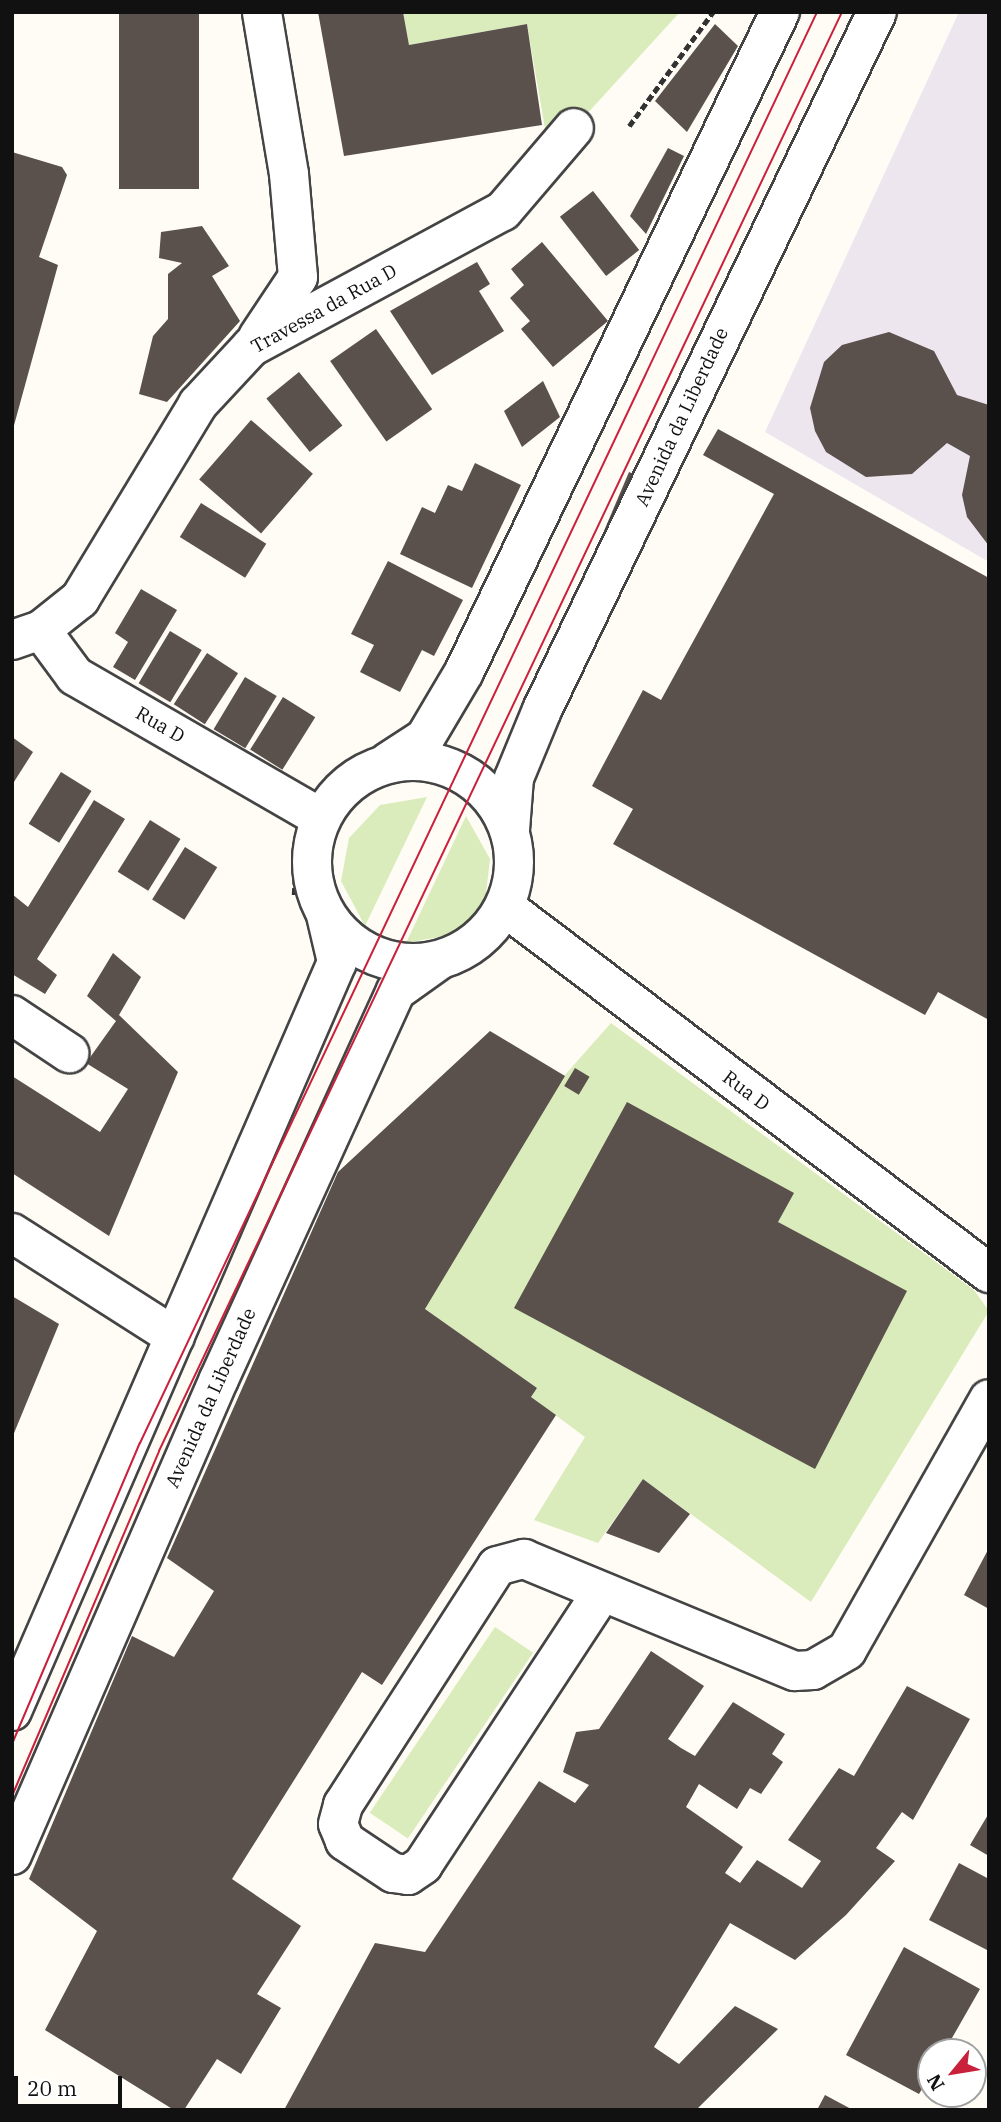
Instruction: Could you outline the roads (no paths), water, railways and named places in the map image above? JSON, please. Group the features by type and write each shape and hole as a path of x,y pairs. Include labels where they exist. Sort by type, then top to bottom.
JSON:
{"street":[{"path":"251,347 298,277 289,174 262,12"},
{"path":"12,1711 337,962 310,911 314,814 373,761 425,738 464,672 780,12"},
{"name":"Avenida da Liberdade","path":"510,830 514,778 542,710 877,12"},
{"name":"Travessa da Rua D","path":"26,635 80,599 198,404 251,347 503,211 574,128"},
{"name":"Rua D","path":"26,635 75,676 314,814"},
{"path":"310,911 374,956 394,963 438,961 465,950 505,906 513,882 510,830 484,789 465,774 419,760 373,761"},
{"name":"Rua D","path":"505,906 989,1273"},
{"name":"Avenida da Liberdade","path":"12,1855 219,1379 396,991 438,961"},
{"path":"12,1015 69,1053"},
{"path":"12,1233 175,1336"},
{"path":"602,1592 423,1865 408,1875 394,1873 345,1841 338,1824 343,1805 497,1566 524,1559 795,1671 835,1661 989,1399"}],"tram line":[{"path":"12,1744 140,1443 817,12"},
{"path":"12,1796 159,1451 842,12"}]}
